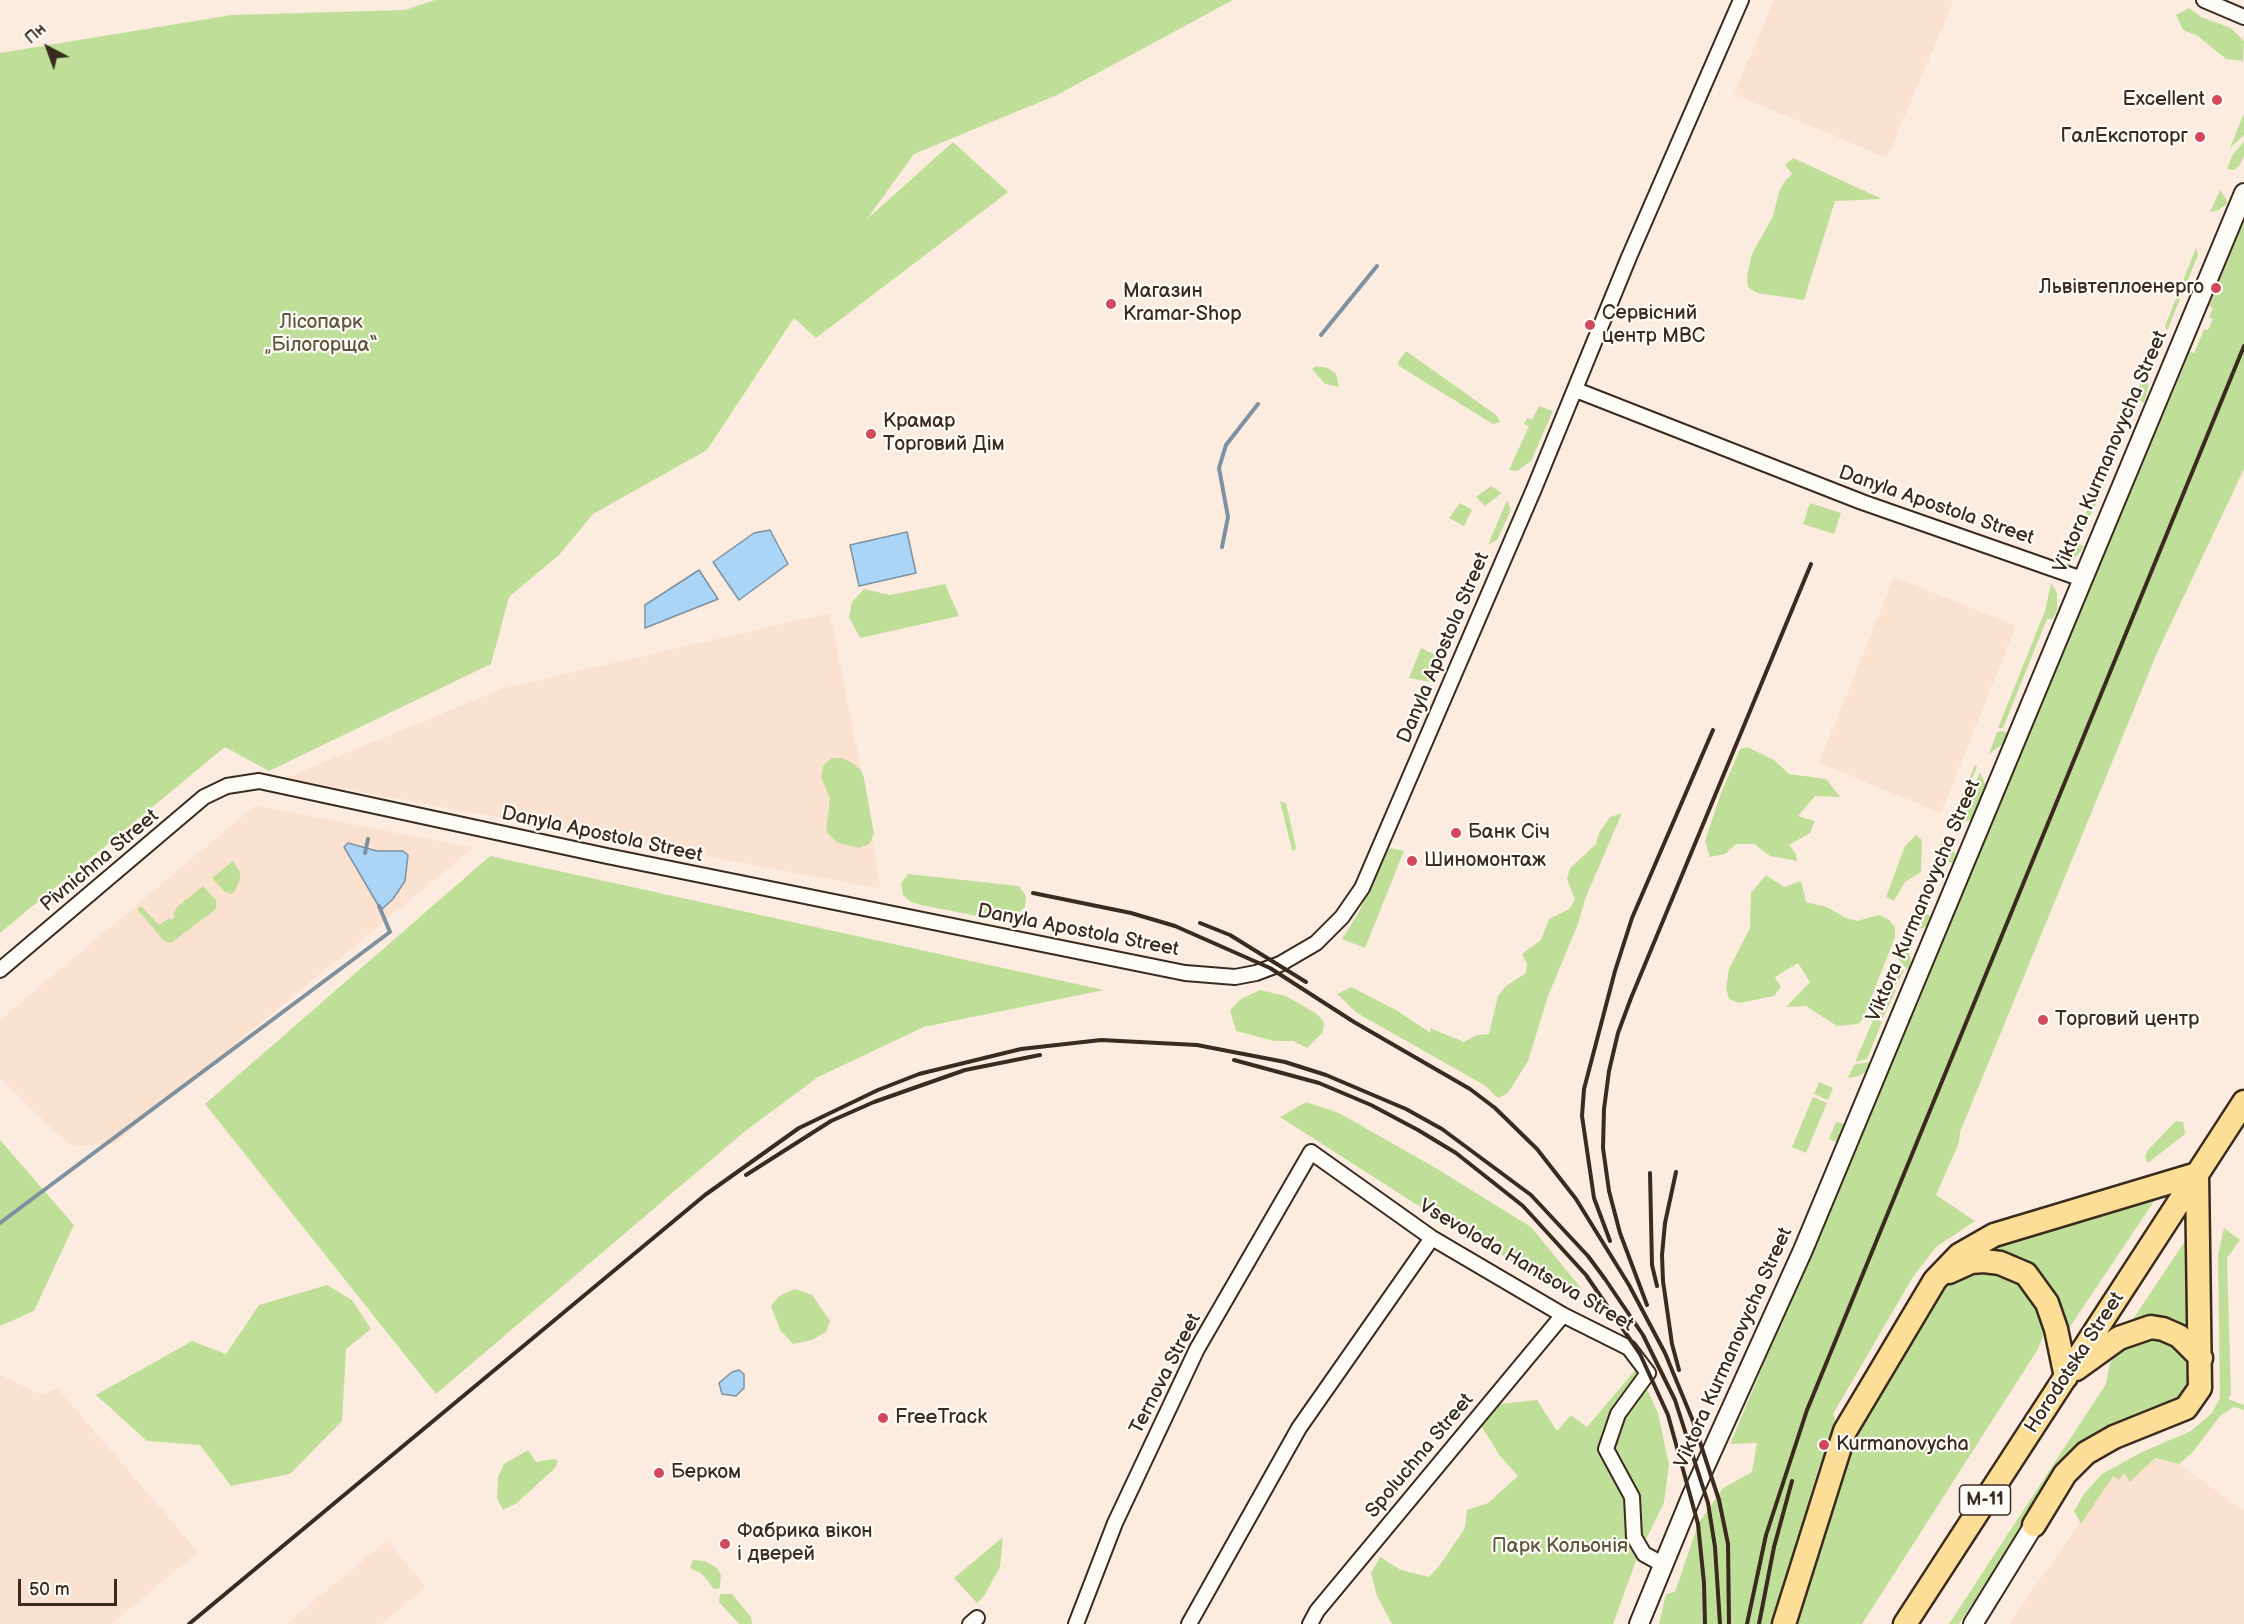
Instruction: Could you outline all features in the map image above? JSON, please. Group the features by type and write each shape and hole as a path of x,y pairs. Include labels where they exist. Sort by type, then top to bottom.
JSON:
{"main road":[{"name":"Horodotska Street","path":"1905,1624 2244,1102"},
{"path":"1784,1624 1845,1431 1935,1280 1959,1255 1994,1235 2197,1174 2200,1388 2186,1408 2114,1437 2086,1453 2066,1474 2034,1525"},
{"path":"1935,1280 1964,1266 1984,1261 2000,1263 2026,1274 2047,1303 2056,1329 2066,1377 2119,1338 2151,1327 2179,1336 2201,1358"}],"street":[{"name":"Danyla Apostola Street","path":"227,786 259,781 596,854 1185,972 1234,977 1256,973 1280,964 1316,943 1342,916 1362,888 1576,390 1623,270 1742,0"},
{"path":"2204,0 2244,17"},
{"name":"Viktora Kurmanovycha Street","path":"1639,1624 1654,1593 1707,1461 1746,1382 1803,1250 2244,193"},
{"name":"Danyla Apostola Street","path":"1576,390 1862,502 2082,579"},
{"name":"Pivnichna Street","path":"0,970 204,797 227,786"},
{"name":"Vsevoloda Hantsova Street","path":"1311,1152 1432,1238 1563,1315 1622,1342 1648,1373 1618,1414 1606,1449 1632,1497 1634,1537 1644,1554 1664,1565"},
{"name":"Ternova Street","path":"1076,1624 1116,1524 1197,1349 1311,1152"},
{"path":"1189,1624 1299,1428 1432,1238"},
{"name":"Spoluchna Street","path":"1310,1624 1317,1611 1563,1315"},
{"path":"1973,1624 2034,1525"},
{"path":"1649,1624 1654,1593"}],"shaded area":[{"path":"1774,0 1954,0 1887,158 1734,94"},
{"path":"1894,577 2016,626 1941,813 1819,763"},
{"path":"830,613 861,770 881,889 286,778 504,688"},
{"path":"256,805 473,848 114,1144 71,1146 0,1079 0,1020"},
{"path":"0,1375 42,1395 57,1388 198,1552 111,1624 0,1624"},
{"path":"2160,1452 2244,1510 2244,1624 2009,1624 2113,1475 2120,1479 2126,1469"},
{"path":"387,1541 426,1587 381,1624 286,1624"}],"green space":[{"name":"Лісопарк „Білогорща“","path":"435,0 1233,0 1057,95 914,154 867,219 953,142 1008,192 816,338 794,318 707,450 593,514 559,555 509,597 491,664 269,771 225,747 0,933 0,53 231,15 405,10"},
{"path":"2189,8 2201,17 2231,28 2244,41 2243,61 2226,59 2198,36 2183,30 2176,15"},
{"path":"2244,113 2244,135 2230,148"},
{"path":"2244,142 2244,156 2240,165 2234,170 2227,169 2233,154"},
{"path":"1793,158 1882,199 1835,201 1804,300 1757,293 1748,287 1747,276 1752,254 1773,216 1779,192 1784,182 1792,174 1785,165"},
{"path":"2220,190 2227,200 2226,205 2217,211 2210,212"},
{"path":"2244,221 2244,469 2157,653 1936,1195 1975,1221 1936,1247 1913,1277 1833,1414 1837,1425 1818,1469 1774,1624 1659,1624 1666,1594 1675,1592 1698,1524 1723,1488 1752,1472 1757,1443 1730,1444 2190,352 2194,353 2204,329 2208,330 2213,319 2209,317 2213,308 2209,306"},
{"path":"2196,248 2198,255 2167,331 2165,326"},
{"path":"1406,351 1496,415 1500,422 1493,424 1399,366 1398,362"},
{"path":"1316,366 1328,368 1336,374 1339,387 1325,384 1312,369"},
{"path":"2144,375 2149,385 2144,403 2135,397"},
{"path":"1539,406 1553,411 1531,461 1517,471 1509,470 1529,426 1524,424 1527,418 1532,420"},
{"path":"2106,467 2102,491 2081,531 2079,529"},
{"path":"1491,486 1502,493 1485,506 1476,497"},
{"path":"1507,500 1511,510 1497,540 1488,545"},
{"path":"1460,503 1472,510 1464,526 1449,518"},
{"path":"1810,503 1841,513 1834,534 1803,524"},
{"path":"2073,542 2084,546 2073,560 2060,563"},
{"path":"2051,583 2057,593 2057,610 2053,619 2047,619 2003,728 1998,728 2045,611"},
{"path":"945,584 959,616 860,638 849,617 852,602 864,589 890,595"},
{"path":"1421,648 1441,658 1430,682 1409,678"},
{"path":"1997,732 2008,733 2004,743 1989,754"},
{"path":"1747,747 1774,760 1789,774 1826,779 1840,797 1815,796 1798,816 1815,821 1810,833 1789,845 1796,854 1797,861 1770,856 1754,844 1736,844 1725,854 1710,857 1705,841 1721,793 1740,749"},
{"path":"831,758 842,758 852,763 861,770 864,778 874,834 869,844 859,848 838,843 826,832 830,799 821,777 823,766"},
{"path":"1975,765 1977,767 1952,825 1949,824"},
{"path":"1980,772 1986,786 1976,814 1971,820 1959,823"},
{"path":"1280,801 1286,803 1296,848 1294,851 1292,850"},
{"path":"1622,813 1585,899 1578,924 1548,996 1528,1061 1508,1093 1498,1098 1484,1085 1357,1013 1337,994 1351,987 1396,1010 1431,1033 1430,1028 1464,1042 1477,1035 1489,1034 1498,996 1506,986 1526,973 1527,964 1522,954 1541,940 1549,919 1569,909 1575,900 1567,879 1570,868 1596,844 1599,833 1610,817"},
{"path":"1916,835 1922,840 1921,872 1905,882 1894,901 1886,897 1905,846"},
{"path":"1943,837 1946,839 1909,921"},
{"path":"1949,844 1955,853 1954,864 1944,860 1922,912 1933,917 1930,923 1923,928 1911,930"},
{"path":"1391,848 1404,851 1365,948 1342,939 1359,912 1387,851"},
{"path":"490,856 1104,990 924,1027 818,1077 744,1132 436,1394 205,1104"},
{"path":"233,861 240,872 240,879 235,891 231,894 225,892 212,878"},
{"path":"908,874 1019,886 1026,896 1025,907 1008,922 921,905 911,902 903,895 901,883"},
{"path":"1766,875 1784,887 1801,881 1806,902 1827,907 1846,918 1857,921 1879,915 1889,920 1895,927 1895,937 1863,1019 1858,1024 1837,1026 1806,1006 1786,1007 1810,982 1798,963 1775,977 1781,987 1774,996 1739,1003 1729,999 1726,988 1729,969 1750,928 1751,893"},
{"path":"203,886 216,900 216,909 171,943 164,941 137,909 141,906 159,925 175,917 173,914 177,907"},
{"path":"1904,946 1911,958 1912,965 1908,970 1898,959"},
{"path":"1897,963 1904,971 1896,985 1889,982"},
{"path":"1887,985 1896,990 1883,1018 1875,1015"},
{"path":"1260,990 1286,996 1317,1014 1324,1022 1323,1032 1307,1048 1293,1041 1274,1041 1236,1031 1230,1010 1241,999"},
{"path":"1874,1018 1882,1022 1867,1059 1855,1062"},
{"path":"1872,1063 1869,1070 1859,1076 1848,1078 1854,1065"},
{"path":"1819,1082 1833,1088 1828,1100 1814,1094"},
{"path":"1813,1097 1827,1103 1806,1153 1792,1147"},
{"path":"1306,1102 1339,1113 1434,1167 1531,1227 1581,1288 1532,1273 1422,1208 1280,1117"},
{"path":"2176,1121 2183,1122 2185,1134 2148,1163 2145,1158 2147,1151"},
{"path":"1836,1122 1847,1124 1840,1143 1829,1139"},
{"path":"0,1140 74,1225 34,1311 0,1326"},
{"path":"2157,1197 2067,1331 2050,1303 1978,1249"},
{"path":"2224,1228 2240,1240 2227,1258 2231,1395 2228,1399 2244,1405 2244,1410 2234,1407 2221,1415 2192,1453 2179,1464 2155,1458 2130,1482 2124,1473 2119,1480 2113,1476 2081,1524 2074,1511 2084,1494 2102,1474 2140,1453 2191,1431 2212,1413 2220,1398 2218,1255"},
{"path":"2191,1232 2191,1336 2131,1322"},
{"path":"1980,1268 2021,1280 2043,1313 2045,1331 2038,1349 1862,1624 1793,1624 1850,1445 1940,1288 1949,1279"},
{"path":"327,1285 352,1300 371,1329 346,1349 342,1421 290,1474 231,1486 200,1445 147,1441 96,1395 192,1341 226,1354 259,1305"},
{"path":"795,1289 812,1295 830,1321 826,1332 812,1340 793,1344 780,1330 771,1306 779,1296"},
{"path":"2161,1334 2185,1354 2190,1368 2187,1391 2179,1401 2069,1455 1959,1624 1949,1624 2106,1384 2110,1363 2117,1352 2125,1344"},
{"name":"Парк Кольонія","path":"1637,1368 1658,1413 1669,1464 1664,1503 1637,1558 1613,1624 1392,1624 1377,1596 1371,1573 1380,1557 1401,1570 1429,1577 1465,1528 1467,1510 1488,1503 1518,1476 1500,1456 1480,1424 1498,1404 1537,1400 1557,1431 1571,1415 1587,1427"},
{"path":"528,1450 536,1462 554,1459 558,1461 555,1468 517,1503 503,1510 497,1498 498,1477 504,1464"},
{"path":"1003,1537 1000,1567 984,1596 977,1603 954,1578"},
{"path":"693,1560 705,1561 717,1568 721,1575 720,1588 714,1589 702,1574 690,1568"},
{"path":"720,1594 732,1594 751,1617 752,1624 739,1624 719,1602"}],"water":[{"path":"770,530 788,564 739,600 713,562 754,533"},
{"path":"907,532 916,573 859,586 850,545"},
{"path":"699,570 718,599 645,628 645,605"},
{"path":"348,843 377,851 403,851 408,855 405,881 393,899 381,910 344,847"},
{"path":"739,1370 744,1374 744,1388 736,1396 722,1394 719,1383 732,1372"}],"waterway":[{"path":"1321,335 1377,266"},
{"path":"1222,547 1228,517 1219,468 1226,445 1258,404"},
{"path":"365,853 368,839"},
{"path":"0,1223 390,932 379,906"}],"railway":[{"path":"1747,1624 1766,1535 1807,1410 2244,346"},
{"path":"1647,1305 1620,1233 1609,1191 1603,1148 1604,1109 1609,1071 1618,1033 1631,998 1811,564"},
{"path":"1610,1241 1594,1198 1582,1116 1584,1089 1615,971 1632,918 1713,730"},
{"path":"1033,893 1131,913 1175,926 1270,968 1354,1022 1470,1089 1495,1108 1537,1149 1576,1199 1629,1285 1665,1353 1693,1421 1719,1500 1728,1544 1729,1624"},
{"path":"1200,923 1230,935 1306,982"},
{"path":"189,1624 705,1195 799,1128 878,1090 919,1074 1021,1049 1101,1040 1197,1045 1285,1062 1326,1075 1406,1109 1442,1129 1531,1195 1588,1256 1605,1279 1643,1335 1675,1400 1708,1503 1715,1547 1720,1624"},
{"path":"746,1175 831,1121 874,1102 965,1070 1040,1055"},
{"path":"1234,1060 1319,1083 1371,1105 1456,1153 1523,1206 1586,1275 1640,1354 1668,1415 1698,1524 1704,1583 1705,1624"},
{"path":"1676,1172 1665,1223 1662,1255 1663,1281 1672,1344 1679,1370"},
{"path":"1650,1173 1652,1265 1657,1286"},
{"path":"1759,1624 1774,1547 1792,1481"}],"place":[{"name":"Excellent","path":"2217,100"},
{"name":"ГалЕкспоторг","path":"2200,137"},
{"name":"Львівтеплоенерго","path":"2216,288"},
{"name":"Магазин Kramar-Shop","path":"1111,304"},
{"name":"Сервісний центр МВС","path":"1590,325"},
{"name":"Крамар Торговий Дім","path":"871,434"},
{"name":"Банк Січ","path":"1456,833"},
{"name":"Шиномонтаж","path":"1412,861"},
{"name":"Торговий центр","path":"2043,1020"},
{"name":"FreeTrack","path":"883,1418"},
{"name":"Kurmanovycha","path":"1824,1445"},
{"name":"Берком","path":"659,1473"},
{"name":"Фабрика вікон і дверей","path":"725,1544"}]}
